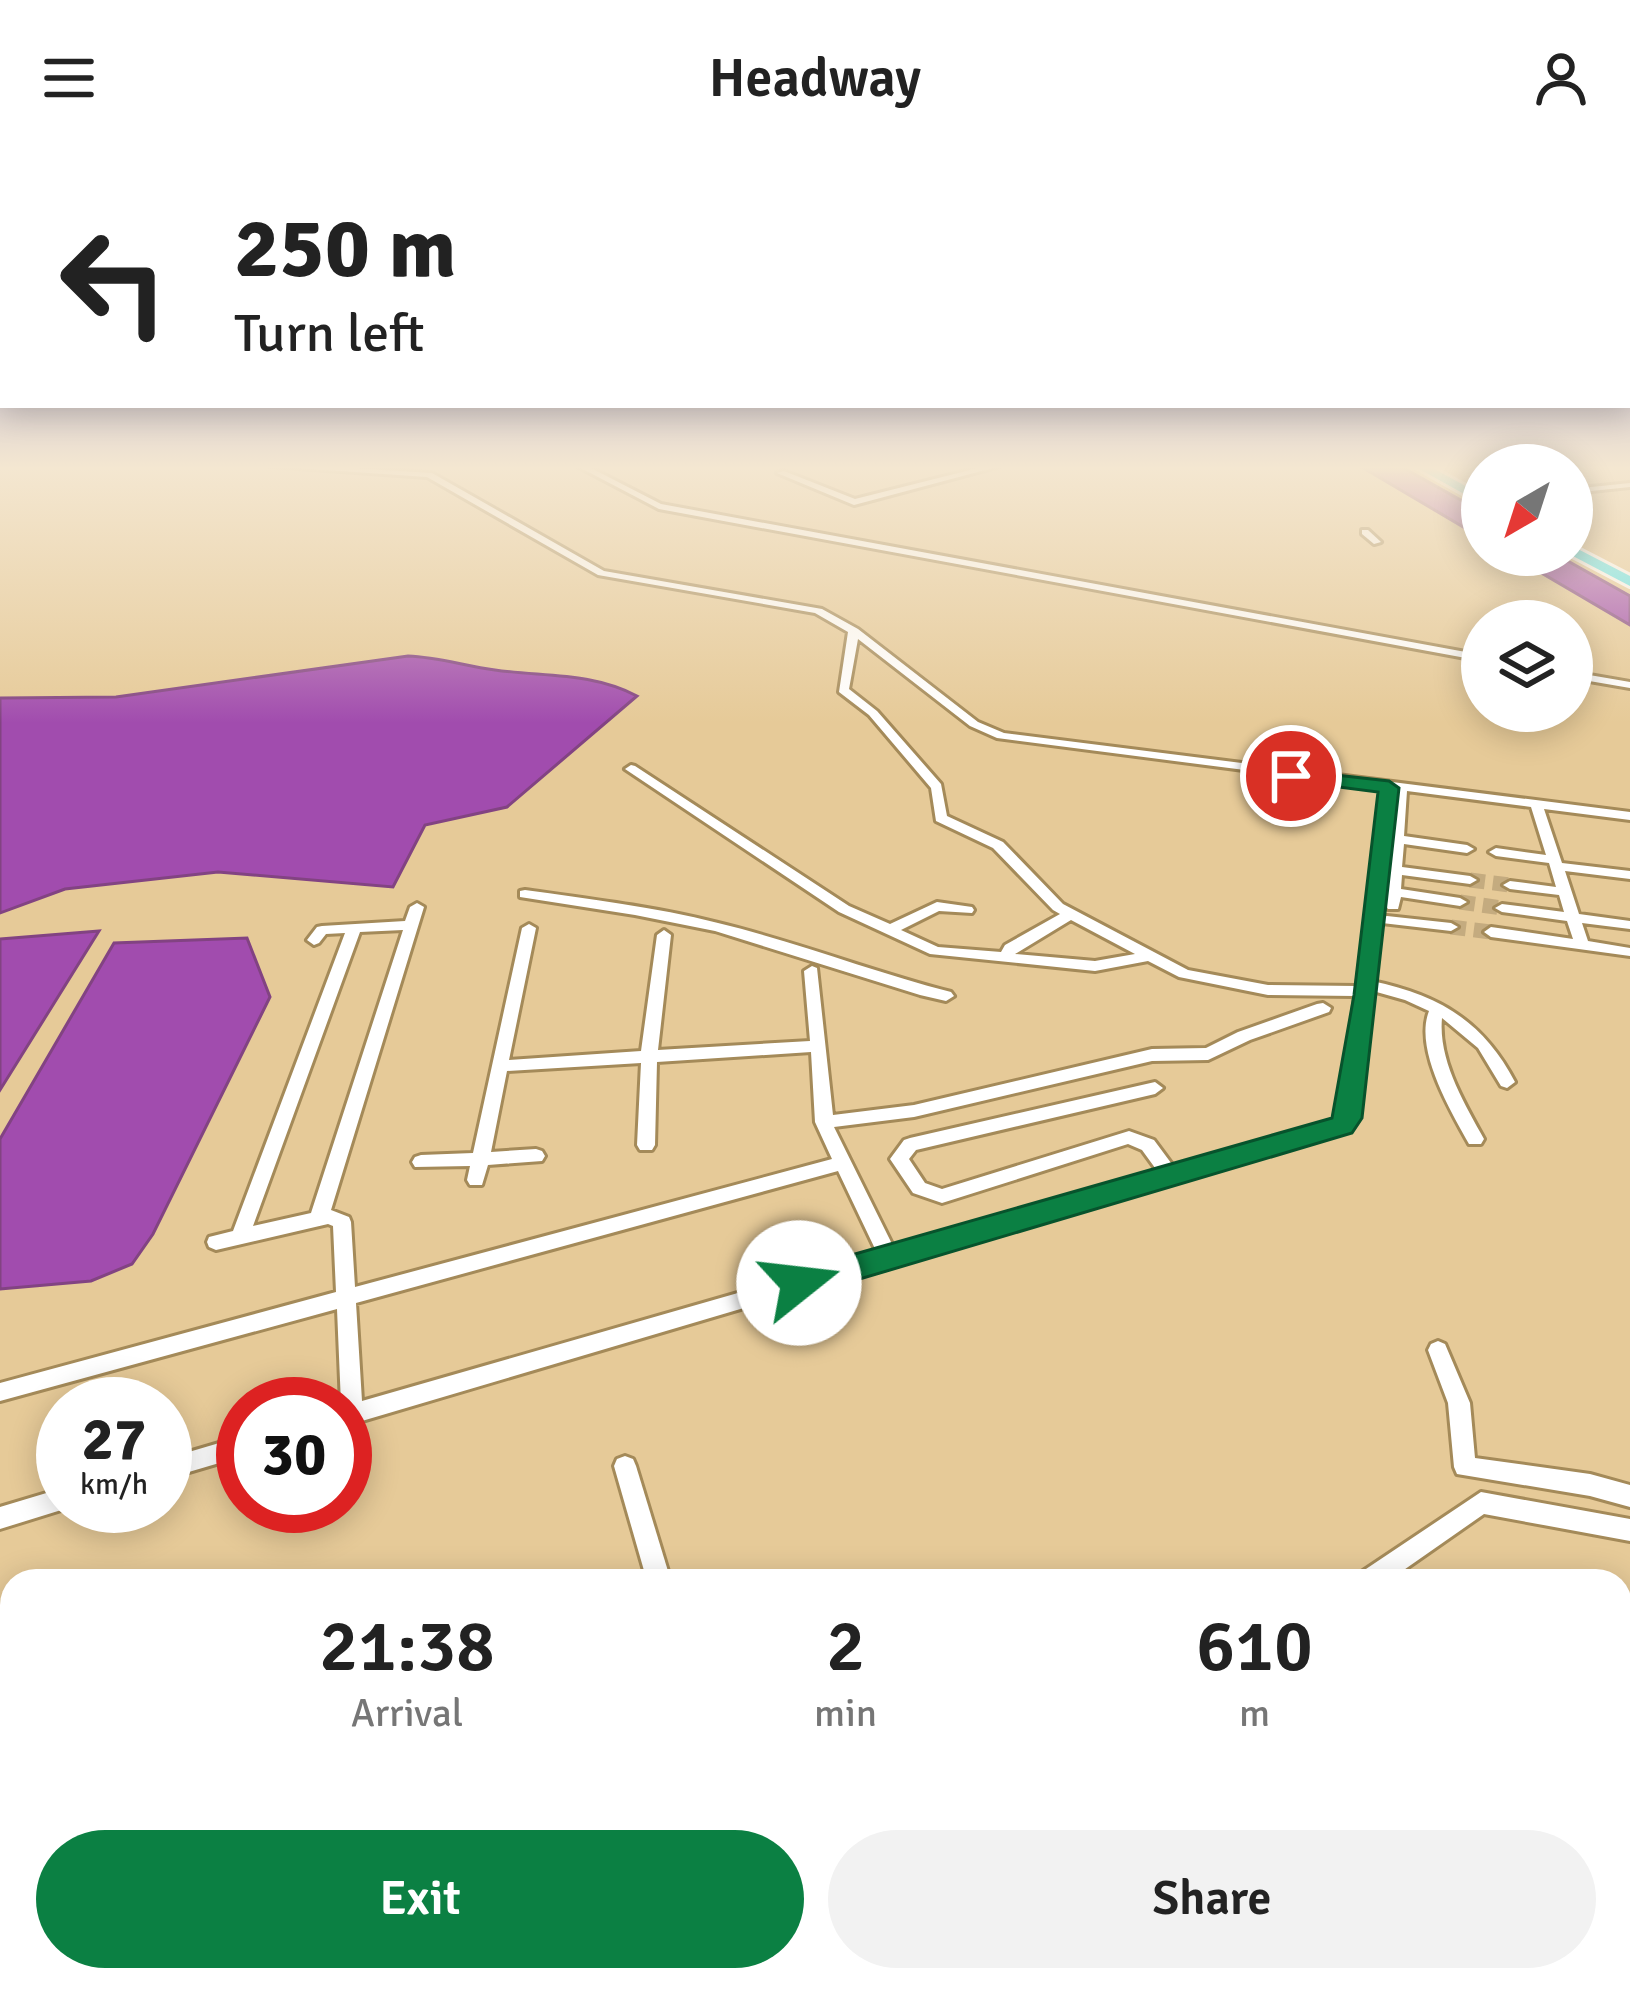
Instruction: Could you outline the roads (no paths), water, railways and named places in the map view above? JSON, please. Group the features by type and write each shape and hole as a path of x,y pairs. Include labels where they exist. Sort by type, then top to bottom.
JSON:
{"highway":[{"path":"1596,552 1626,573"},
{"path":"1593,559 1626,573"}],"street":[{"path":"558,552 616,577 829,615 962,716 1000,736 1630,816"},
{"path":"904,552 1461,654"},
{"path":"854,631 843,690 873,713 937,787 941,818 998,845 1070,914 1196,978 1268,990 1412,996 1484,1042 1507,1082"},
{"path":"1593,679 1630,686"},
{"path":"631,769 844,909 943,953 1104,966 1149,956"},
{"path":"1391,906 1398,839 1395,788"},
{"path":"372,1408 1342,1126 1348,1118 1395,788"},
{"path":"1536,804 1582,945"},
{"path":"1398,839 1467,849"},
{"path":"1496,852 1630,874"},
{"path":"1396,870 1470,880"},
{"path":"1510,885 1565,892"},
{"path":"525,893 682,919 746,935 878,982 946,996"},
{"path":"1391,906 1460,902"},
{"path":"890,930 937,905 967,910"},
{"path":"1391,906 1450,927"},
{"path":"1502,908 1630,925"},
{"path":"1005,959 1010,948 1070,914"},
{"path":"314,940 322,929 414,916 319,1219"},
{"path":"240,1237 354,928"},
{"path":"476,1180 529,928"},
{"path":"1491,932 1629,952"},
{"path":"646,1145 649,1056 664,935"},
{"path":"812,971 824,1122 889,1257"},
{"path":"1433,1006 1431,1028 1451,1094 1475,1139"},
{"path":"824,1122 914,1111 1153,1055 1208,1054 1244,1036 1323,1009"},
{"path":"499,1066 816,1046"},
{"path":"1155,1088 910,1145 899,1159 919,1188 942,1196 1129,1137 1148,1145 1171,1174"},
{"path":"421,1162 536,1156"},
{"path":"0,1392 842,1162"},
{"path":"216,1242 319,1219 335,1217 342,1222 347,1377"},
{"path":"1438,1350 1459,1402 1466,1467 1590,1485 1630,1496"},
{"path":"625,1466 655,1569"},
{"path":"1385,1569 1481,1503 1630,1530"},
{"path":"0,1519 36,1508"}],"tunnel":[{"path":"1470,880 1510,885"},
{"path":"1460,902 1502,908"},
{"path":"1451,927 1491,932"}]}
